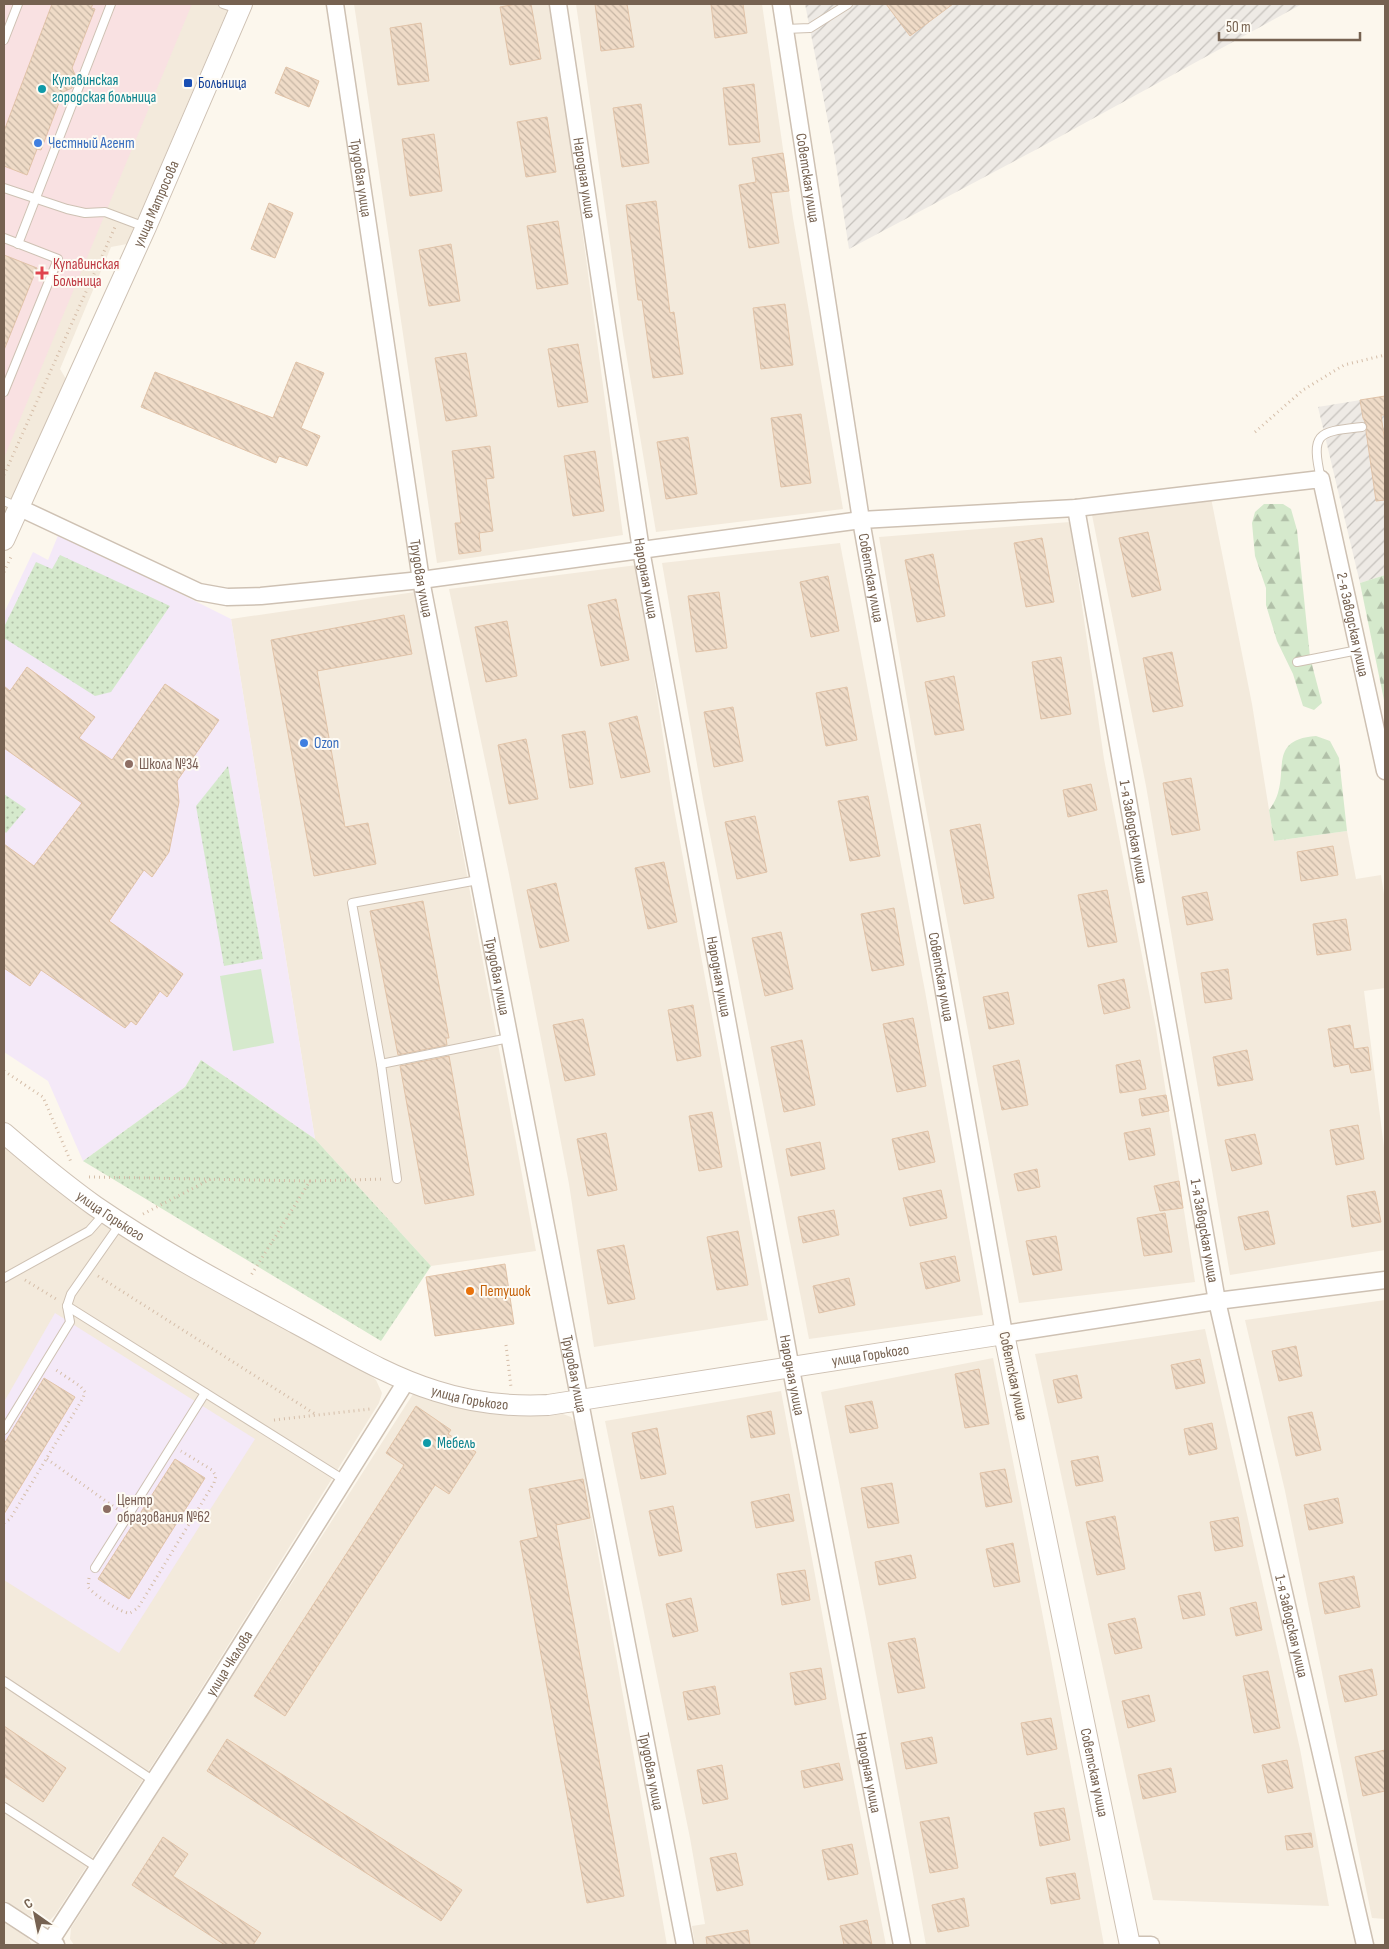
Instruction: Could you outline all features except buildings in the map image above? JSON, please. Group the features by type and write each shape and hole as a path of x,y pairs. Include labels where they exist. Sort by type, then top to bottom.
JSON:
{"street":[{"name":"Трудовая улица","path":"335,4 421,580 685,1945"},
{"name":"Народная улица","path":"558,4 641,550 791,1369 902,1945"},
{"name":"Советская улица","path":"781,4 861,520 1004,1334 1130,1945"},
{"name":"улица Матросова","path":"4,540 12,504 146,227 235,6"},
{"path":"12,504 169,580 208,594 227,597 262,596 421,580 861,520 1076,508 1320,479"},
{"name":"2-я Заводская улица","path":"1320,479 1385,771"},
{"name":"1-я Заводская улица","path":"1076,508 1217,1301 1365,1945"},
{"name":"улица Горького","path":"4,1133 63,1181 113,1217 241,1294 372,1364 407,1380 436,1391 492,1404 520,1406 581,1401 1004,1334"},
{"path":"1004,1334 1217,1301 1385,1280"},
{"name":"улица Чкалова","path":"52,1944 98,1868 407,1380"},
{"path":"4,1911 52,1944"},
{"path":"1130,1945 1151,1945"}],"lane":[{"path":"4,40 18,4"},
{"path":"18,244 111,4"},
{"path":"785,29 810,28 848,4"},
{"path":"4,188 36,200 85,213 105,212 146,227"},
{"path":"4,238 58,260 4,392"},
{"path":"1320,479 1316,457 1318,441 1327,431 1362,426"},
{"path":"1297,662 1358,650"},
{"path":"397,1179 381,1064 352,903 478,880"},
{"path":"381,1064 510,1038"},
{"path":"4,1430 70,1322 67,1306 71,1294 88,1270 113,1217"},
{"path":"4,1278 113,1217"},
{"path":"67,1306 344,1480"},
{"path":"95,1568 205,1393"},
{"path":"4,1681 154,1781"},
{"path":"4,1807 98,1868"}],"path":[{"path":"4,475 120,218"},
{"path":"1255,432 1303,390 1344,365 1385,355"},
{"path":"4,1071 43,1097 74,1171"},
{"path":"91,1183 83,1177 310,1180 397,1179"},
{"path":"146,1221 138,1217 212,1179"},
{"path":"250,1277 310,1180"},
{"path":"88,1270 315,1414"},
{"path":"13,1273 67,1306"},
{"path":"242,1273 258,1282"},
{"path":"506,1345 512,1392"},
{"path":"4,1523 10,1519 85,1392 80,1386 45,1363"},
{"path":"254,1423 315,1414 390,1407"},
{"path":"95,1568 88,1579 88,1587 92,1592 124,1612 131,1613 138,1608 214,1483 216,1476 212,1470 172,1446"},
{"path":"47,1459 128,1517"}],"shaded area":[{"name":"Купавинская Больница","path":"4,4 230,4 127,244 111,247 60,369 66,379 4,521"},
{"name":"Купавинская Больница","path":"4,4 192,4 4,458"},
{"path":"354,4 550,4 558,49 623,535 437,563"},
{"path":"576,4 762,4 793,218 843,509 656,532 623,335"},
{"path":"805,4 1302,4 1041,147 849,249 834,152"},
{"path":"1385,396 1385,575 1360,583 1318,407"},
{"path":"1211,498 1252,704 1274,841 1347,831 1356,879 1381,875 1385,901 1385,988 1364,991 1385,1155 1385,1250 1230,1275 1146,786 1092,515"},
{"path":"1070,522 1104,759 1156,1028 1195,1282 1019,1303 923,793 879,537"},
{"name":"Школа №34","path":"59,533 231,619 315,1139 201,1060 185,1087 83,1161 48,1081 4,1052 4,613 33,552 48,560"},
{"path":"840,543 925,991 983,1315 809,1339 703,799 662,563"},
{"path":"637,565 674,809 768,1320 594,1347 569,1184 509,874 449,589"},
{"path":"415,592 536,1251 431,1266 315,1139 231,619"},
{"path":"4,1146 56,1189 132,1243 367,1373 376,1380 382,1393 379,1403 186,1713 55,1915 47,1923 24,1913 4,1900"},
{"path":"1385,1300 1385,1919 1372,1918 1285,1491 1245,1320"},
{"name":"Центр образования №62","path":"55,1313 255,1439 119,1653 4,1580 4,1402"},
{"path":"1205,1329 1300,1749 1329,1906 1153,1900 1035,1354"},
{"path":"993,1358 1104,1945 926,1945 866,1618 821,1392"},
{"path":"781,1391 842,1721 886,1945 695,1945 692,1926 705,1924 690,1838 605,1421"},
{"path":"413,1394 460,1408 491,1414 519,1416 563,1414 571,1417 575,1423 667,1945 74,1945 70,1939 71,1928"},
{"path":"4,1920 26,1934 32,1945 4,1945"}],"green space":[{"path":"1264,504 1283,504 1291,509 1297,530 1310,657 1322,703 1314,710 1303,706 1293,674 1277,641 1266,605 1266,588 1255,556 1252,523 1255,512"},
{"path":"60,555 170,606 111,692 95,696 4,638 4,627 36,562 52,569"},
{"path":"1385,575 1385,705 1360,583"},
{"path":"1316,736 1330,741 1339,758 1347,831 1274,841 1269,810 1280,786 1284,753 1290,745 1300,739"},
{"path":"228,766 263,959 224,966 196,806"},
{"path":"4,794 26,809 6,833 4,831"},
{"path":"261,969 274,1043 233,1051 220,976"},
{"path":"201,1060 315,1139 431,1266 381,1341 83,1161 185,1087"}],"place":[{"name":"Больница","path":"188,83"},
{"name":"Купавинская городская больница","path":"42,89"},
{"name":"Честный Агент","path":"38,143"},
{"name":"Купавинская Больница","path":"42,273"},
{"name":"Ozon","path":"304,743"},
{"name":"Школа №34","path":"129,764"},
{"name":"Петушок","path":"470,1291"},
{"name":"Мебель","path":"427,1443"},
{"name":"Центр образования №62","path":"107,1509"}]}
